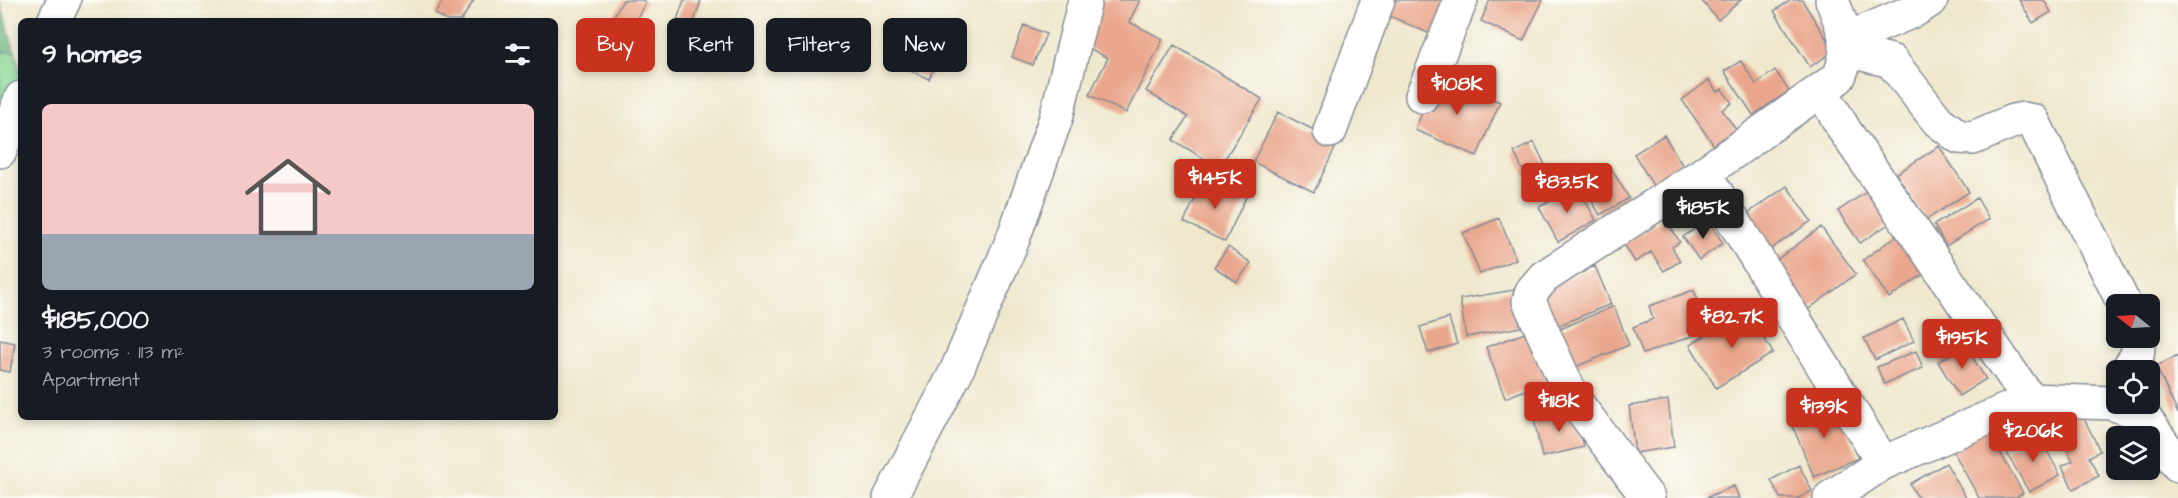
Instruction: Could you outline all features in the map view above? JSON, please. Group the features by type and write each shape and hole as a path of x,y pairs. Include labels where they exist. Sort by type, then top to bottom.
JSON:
{"street":[{"path":"55,18 64,0"},
{"path":"890,498 956,372 1013,239 1056,118 1085,0"},
{"path":"1330,131 1378,0"},
{"path":"1422,96 1461,0"},
{"path":"1648,498 1572,397 1529,301 1532,291 1544,277 1704,173 1839,77 1846,59 1847,45 1832,0"},
{"path":"1847,45 1931,0"},
{"path":"1847,45 1891,61 1938,121 1959,137 1973,138 2013,121 2024,119 2033,121 2119,294"},
{"path":"1821,90 1845,130 2030,400"},
{"path":"0,151 18,106"},
{"path":"1704,173 1883,463"},
{"path":"1830,498 1883,463 2030,400 2106,398"},
{"path":"2142,414 2178,464"}],"green space":[{"path":"0,3 15,52 0,52"},
{"path":"0,52 15,52 18,64 18,98 0,143"}],"building":[{"path":"443,0 474,0 463,18 442,18 435,14"},
{"path":"623,0 646,2 637,18 613,18"},
{"path":"684,0 701,0 695,18 678,18"},
{"path":"1093,0 1140,0 1129,22 1163,39 1126,113 1089,95 1108,58 1079,43"},
{"path":"1392,0 1453,0 1437,37 1385,14"},
{"path":"1490,0 1543,0 1523,41 1481,21"},
{"path":"1701,0 1741,0 1718,20"},
{"path":"1791,0 1802,0 1834,51 1810,67 1774,11"},
{"path":"2019,0 2044,0 2051,12 2033,23"},
{"path":"1024,25 1046,34 1033,65 1012,57"},
{"path":"1174,45 1262,99 1219,168 1173,140 1188,117 1146,91"},
{"path":"1741,61 1756,84 1775,70 1789,91 1753,115 1724,71"},
{"path":"913,72 932,72 929,79"},
{"path":"1437,76 1500,102 1477,156 1415,130"},
{"path":"1709,80 1717,92 1722,89 1732,103 1722,110 1737,131 1715,147 1682,100"},
{"path":"1278,112 1338,142 1314,192 1253,162"},
{"path":"1664,135 1684,168 1654,187 1634,154"},
{"path":"1534,142 1546,167 1526,177 1514,152"},
{"path":"1939,146 1969,192 1926,220 1896,174"},
{"path":"1611,168 1629,198 1600,215 1582,184"},
{"path":"1205,178 1246,197 1225,242 1184,222"},
{"path":"1577,186 1596,220 1558,242 1539,207"},
{"path":"1787,186 1811,221 1771,249 1747,214"},
{"path":"1875,186 1896,219 1860,243 1838,211"},
{"path":"1977,198 1989,219 1946,246 1934,225"},
{"path":"1499,218 1516,259 1480,274 1463,233"},
{"path":"1665,218 1680,242 1672,247 1680,261 1664,271 1651,252 1635,262 1624,244"},
{"path":"1708,220 1723,243 1699,260 1683,237"},
{"path":"1821,227 1856,274 1806,311 1771,264"},
{"path":"1902,232 1928,271 1889,298 1863,260"},
{"path":"1228,247 1251,263 1237,282 1214,267"},
{"path":"1595,266 1611,304 1557,326 1541,288"},
{"path":"1514,290 1521,327 1466,337 1460,299"},
{"path":"1694,290 1700,306 1692,309 1700,333 1643,354 1633,327 1653,319 1649,306"},
{"path":"1614,306 1629,345 1575,367 1560,329"},
{"path":"1747,310 1773,353 1716,388 1690,345"},
{"path":"1449,318 1457,344 1428,353 1420,327"},
{"path":"1903,319 1914,341 1875,360 1864,338"},
{"path":"1528,332 1546,382 1505,398 1486,347"},
{"path":"0,340 15,343 10,372 0,370"},
{"path":"1965,345 1986,379 1959,396 1938,362"},
{"path":"1916,351 1923,368 1884,384 1877,367"},
{"path":"2178,356 2178,414 2160,375 2160,364"},
{"path":"1668,400 1674,447 1635,453 1629,406"},
{"path":"1833,401 1858,458 1814,477 1790,420"},
{"path":"1575,409 1584,447 1542,457 1534,419"},
{"path":"2081,412 2100,451 2089,457 2099,476 2073,489 2062,466 2073,461 2055,425"},
{"path":"1987,429 2023,493 2015,498 1979,498 1952,449"},
{"path":"2038,434 2060,475 2029,492 2006,451"},
{"path":"1946,463 1966,498 1918,498 1910,484"},
{"path":"1799,465 1812,491 1799,498 1780,498 1771,480"},
{"path":"1734,486 1739,498 1705,498"}]}
